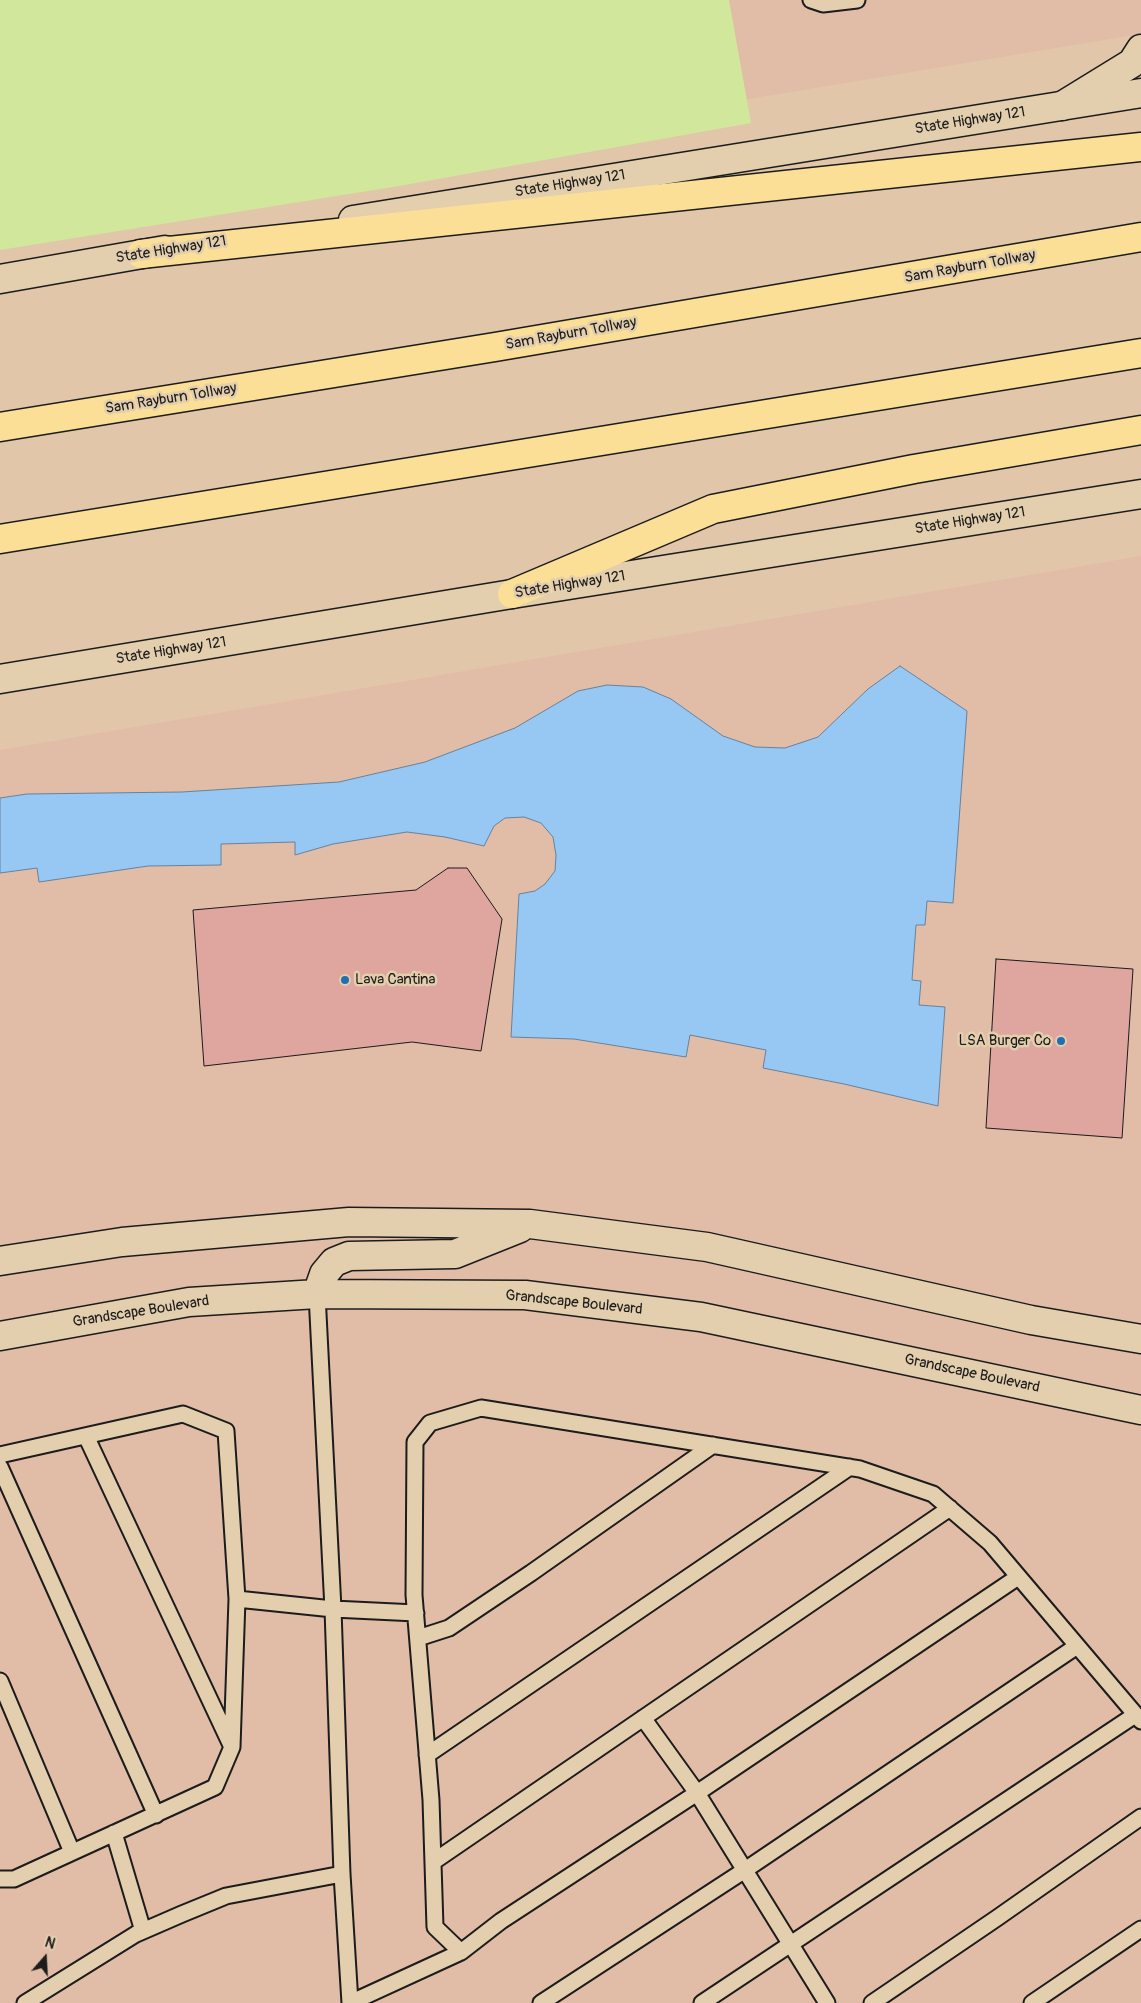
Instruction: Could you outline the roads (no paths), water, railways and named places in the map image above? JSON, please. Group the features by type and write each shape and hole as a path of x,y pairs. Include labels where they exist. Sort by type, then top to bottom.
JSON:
{"highway":[{"path":"141,254 1141,147"},
{"name":"Sam Rayburn Tollway","path":"0,427 485,349 1141,238"},
{"path":"0,539 1141,353"},
{"path":"512,594 713,509 914,469 1141,430"}],"street":[{"path":"1062,106 1132,63 1141,50"},
{"name":"State Highway 121","path":"0,279 600,179 1141,93"},
{"name":"State Highway 121","path":"0,679 512,594 1141,494"},
{"path":"0,1260 122,1242 349,1222 530,1224 707,1247 1031,1320 1141,1339"},
{"path":"317,1294 324,1274 334,1262 349,1256 456,1254 530,1224"},
{"name":"Grandscape Boulevard","path":"0,1336 189,1302 317,1294 526,1295 700,1316 1141,1410"}],"lane":[{"path":"811,0 823,4 857,0"},
{"path":"317,1294 333,1608 342,1874 350,2003 461,1952 501,1921 697,1793 1018,1577"},
{"path":"461,1952 435,1927 427,1755 414,1595 415,1442 430,1423 481,1408 850,1467 933,1494 990,1543 1138,1718 702,2003"},
{"path":"0,1455 184,1414 226,1431 237,1599 232,1747 215,1787 14,1879 0,1879"},
{"path":"86,1436 232,1747"},
{"path":"418,1638 449,1628 531,1573 713,1445"},
{"path":"0,1467 156,1814"},
{"path":"427,1755 850,1467"},
{"path":"433,1862 950,1508"},
{"path":"237,1599 416,1614"},
{"path":"541,2003 744,1870 1077,1646"},
{"path":"0,1680 72,1852"},
{"path":"643,1718 697,1793 827,2003"},
{"path":"872,2003 1141,1817"},
{"path":"114,1833 144,1931"},
{"path":"25,2003 144,1931 226,1896 342,1874"},
{"path":"1032,2003 1141,1930"}],"water":[{"path":"900,666 967,711 953,903 927,901 925,925 916,925 912,980 921,981 919,1005 945,1007 938,1106 844,1084 763,1068 766,1050 690,1035 686,1057 574,1039 511,1037 519,894 535,891 545,884 555,871 556,855 553,837 541,823 524,817 505,818 494,826 484,846 445,837 407,832 333,844 295,855 295,842 221,844 221,865 148,866 39,882 37,868 0,873 0,798 27,794 182,792 339,782 425,762 515,728 578,691 607,685 643,687 671,699 723,736 755,747 785,748 818,737 868,689"}],"place":[{"name":"Lava Cantina","path":"345,980"},
{"name":"LSA Burger Co","path":"1061,1041"}]}
